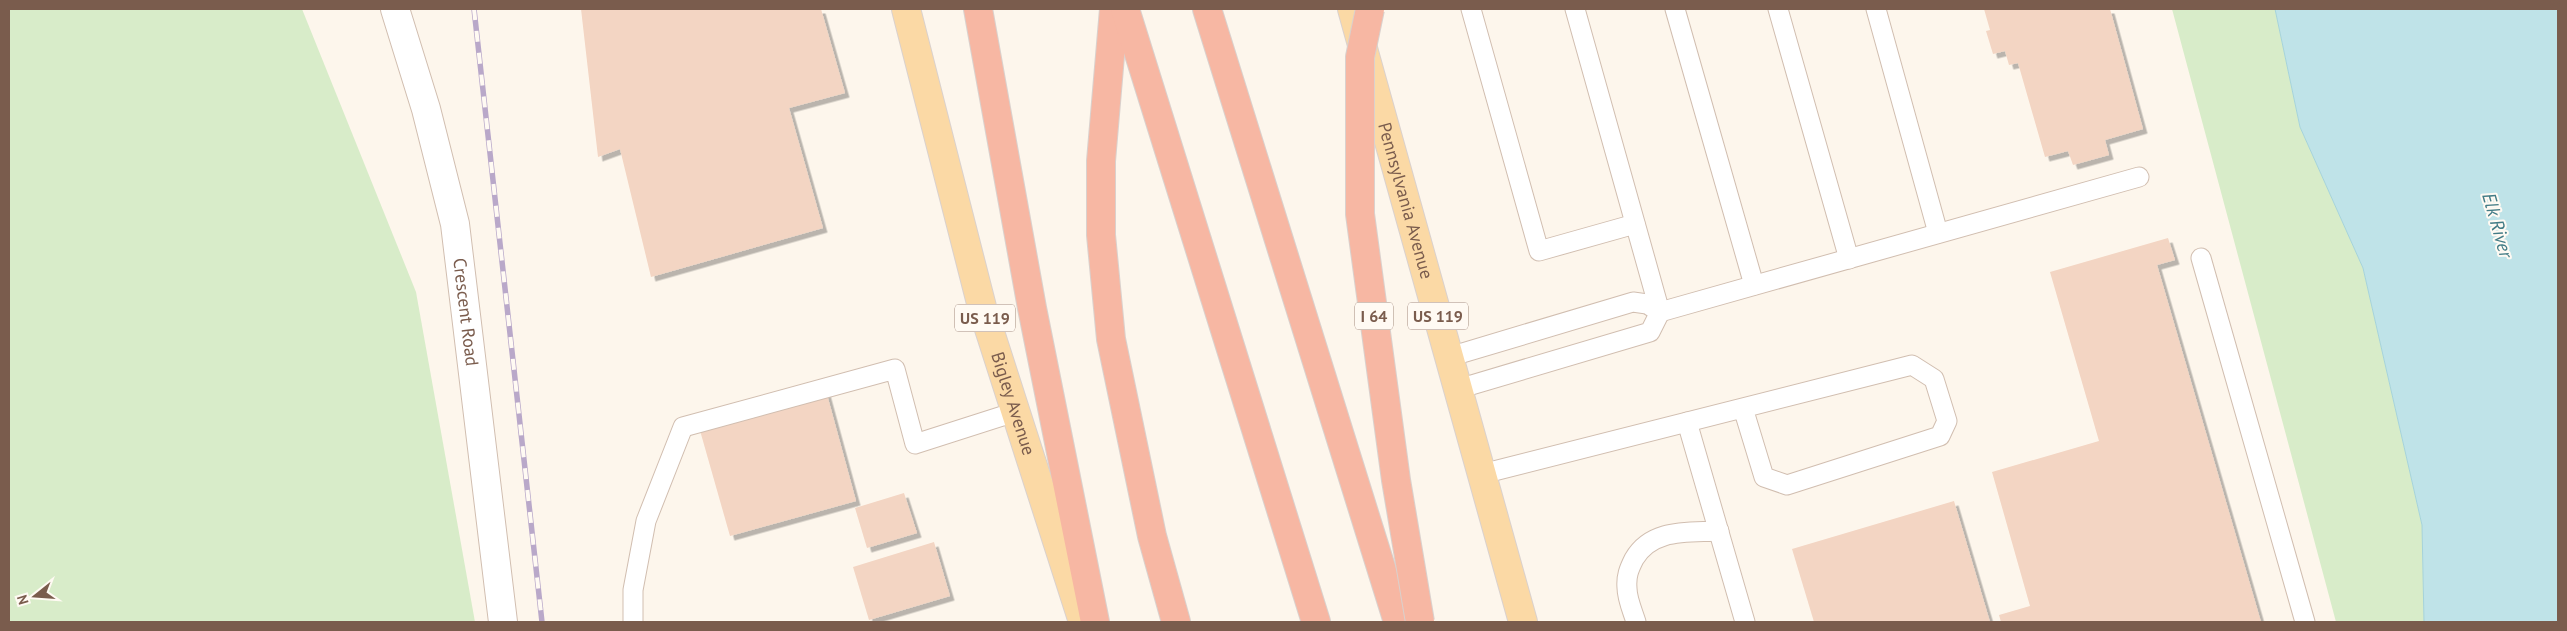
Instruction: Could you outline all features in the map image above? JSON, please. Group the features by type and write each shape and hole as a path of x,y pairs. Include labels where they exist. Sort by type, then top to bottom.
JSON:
{"highway":[{"path":"978,9 1032,308 1095,622"},
{"path":"1114,9 1101,161 1101,236 1112,339 1152,536 1176,622"},
{"path":"1125,9 1316,622"},
{"path":"1207,9 1398,622"},
{"name":"I 64","path":"1370,9 1360,56 1360,214 1396,480 1420,622"}],"main road":[{"name":"Bigley Avenue","path":"906,9 982,307 1083,622"},
{"name":"Pennsylvania Avenue","path":"1352,9 1523,622"}],"street":[{"name":"Crescent Road","path":"396,9 426,109 455,224 503,622"}],"lane":[{"path":"1471,9 1539,251 1635,224"},
{"path":"1458,390 1650,332 1660,312 1575,9"},
{"path":"1675,9 1754,285"},
{"path":"1778,9 1848,259"},
{"path":"1876,9 1938,234"},
{"path":"1449,357 1633,302 1647,304 1660,312 2139,177"},
{"path":"2201,258 2305,622"},
{"path":"1482,474 1912,365 1934,380 1947,421 1940,436 1787,485 1764,477 1743,408"},
{"path":"633,622 633,590 646,522 683,427 895,369 915,444 1016,412"},
{"path":"1687,422 1745,622"},
{"path":"1636,622 1627,590 1627,572 1639,551 1654,538 1670,534 1719,531"}],"green space":[{"path":"9,9 302,9 416,292 475,622 9,622"},
{"path":"2172,9 2275,9 2300,127 2363,268 2422,525 2424,622 2336,622"}],"water":[{"name":"Elk River","path":"2275,9 2558,9 2558,622 2424,622 2422,525 2363,268 2300,127"}],"building":[{"path":"581,9 821,9 845,93 789,108 823,228 651,277 620,149 598,157"},
{"path":"1984,9 2110,9 2143,129 2105,140 2109,155 2073,165 2068,151 2045,157 2018,63 2009,65 2005,51 1993,54 1986,31 1990,30"},
{"path":"2168,238 2175,260 2157,265 2261,622 2001,622 1999,615 2030,606 1992,472 2099,441 2050,272"},
{"path":"826,391 856,501 730,536 699,427"},
{"path":"904,493 917,533 867,548 855,508"},
{"path":"1954,501 1990,622 1814,622 1792,549"},
{"path":"934,542 950,596 869,620 853,567"}],"railway":[{"path":"474,9 542,622"}]}
